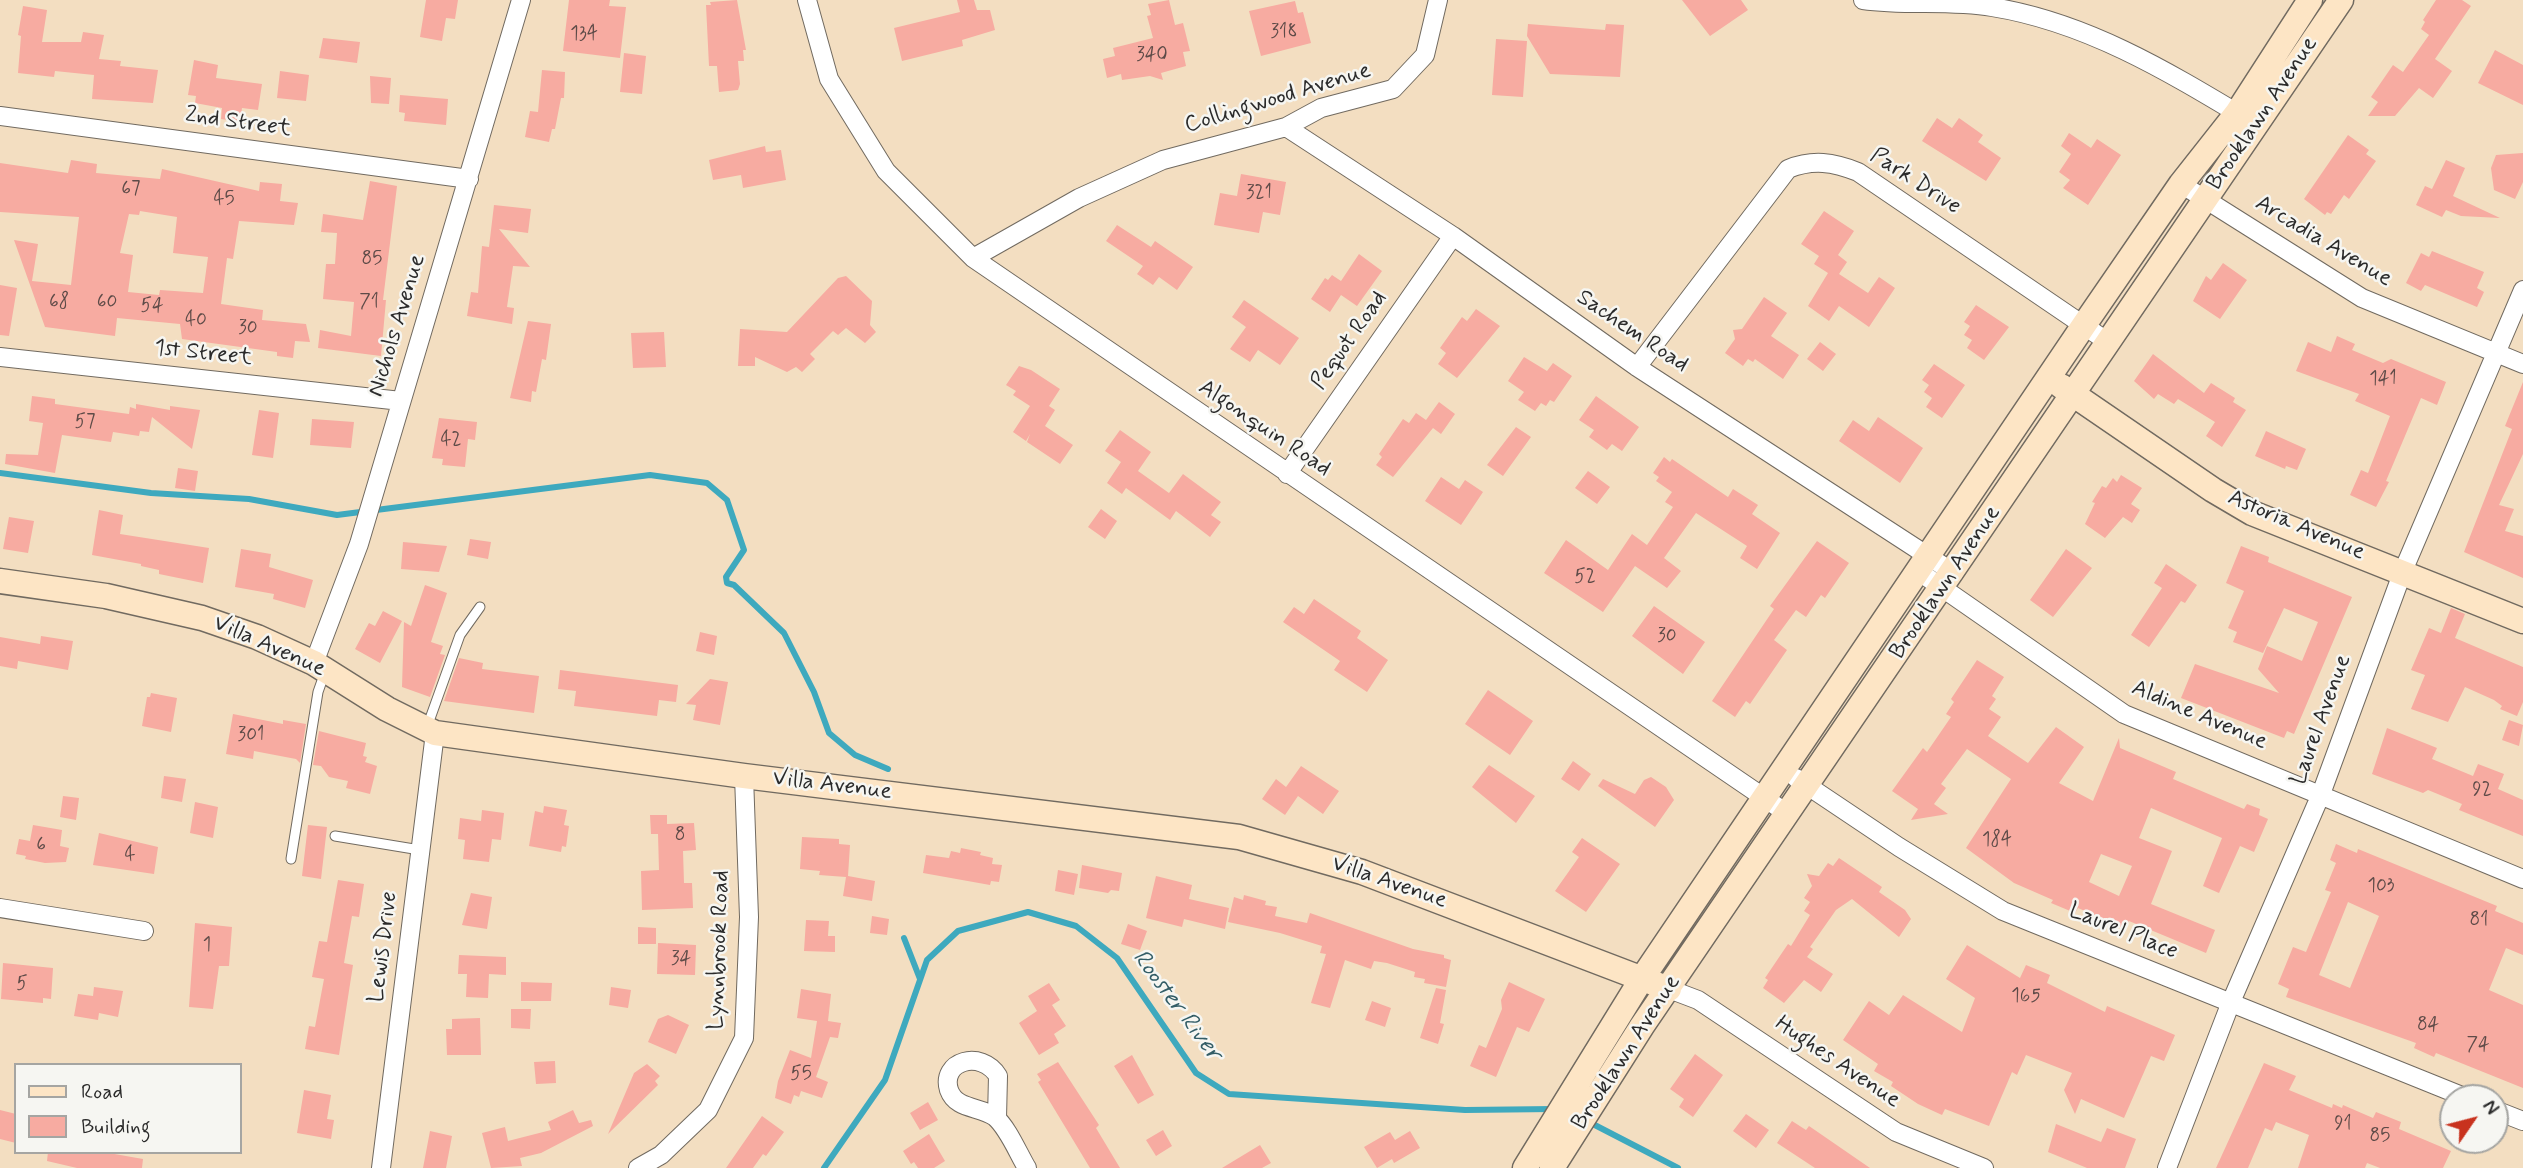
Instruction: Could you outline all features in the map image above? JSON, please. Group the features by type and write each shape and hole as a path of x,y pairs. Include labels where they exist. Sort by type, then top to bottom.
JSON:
{"main road":[{"name":"Brooklawn Avenue","path":"1558,1158 1669,989 2206,199 2310,0"},
{"name":"Brooklawn Avenue","path":"1525,1168 1641,979 2181,184 2246,118 2341,0"},
{"name":"Astoria Avenue","path":"2049,379 2213,490 2252,513 2523,621"},
{"name":"Villa Avenue","path":"0,581 106,596 202,618 257,638 320,667 387,709 431,731 744,776 1239,837 1362,872 1669,989"}],"street":[{"name":"Nichols Avenue","path":"320,667 521,0"},
{"name":"Algonquin Road","path":"807,0 829,79 886,171 973,258 1788,814"},
{"name":"Collingwood Avenue","path":"973,258 1079,198 1163,160 1286,127 1321,108 1393,89 1425,55 1438,0"},
{"path":"1863,0 1992,7 2052,23 2105,40 2147,60 2246,118"},
{"name":"2nd Street","path":"0,116 469,179"},
{"name":"Sachem Road","path":"1286,127 1453,236 1637,367 1948,581"},
{"name":"Park Drive","path":"1637,367 1788,169 1805,162 1825,162 1858,172 2108,342"},
{"name":"Arcadia Avenue","path":"2181,184 2361,298 2523,364"},
{"name":"Pequot Road","path":"1287,474 1453,236"},
{"name":"Laurel Avenue","path":"2167,1168 2231,1002 2321,794 2403,571 2523,290"},
{"name":"1st Street","path":"0,357 401,401"},
{"name":"Aldine Avenue","path":"1948,581 2124,714 2523,879"},
{"name":"Lewis Drive","path":"381,1168 421,850 431,731"},
{"name":"Laurel Place","path":"1784,769 2003,911 2439,1087"},
{"name":"Lynnbrook Road","path":"638,1168 661,1155 708,1110 744,1038 750,917 744,776"},
{"path":"0,908 144,931"},
{"name":"Hughes Avenue","path":"1669,989 1698,1000 1896,1132 1984,1168"},
{"path":"997,1118 1027,1168"}],"lane":[{"path":"431,731 460,635 480,607"},
{"path":"291,859 320,667"},
{"path":"335,836 421,850"}],"building":[{"path":"426,0 458,0 455,19 446,18 442,41 420,37"},
{"path":"569,0 610,0 609,6 626,7 620,58 563,51"},
{"path":"737,0 746,50 743,50 744,61 738,61 740,84 738,90 719,92 717,66 709,66 706,5 711,5 710,2"},
{"path":"957,0 974,0 977,10 990,10 995,30 962,40 963,46 902,61 894,28 960,12"},
{"path":"1169,0 1175,25 1183,23 1190,51 1183,52 1186,66 1161,73 1163,80 1150,76 1122,80 1121,74 1107,78 1103,59 1115,56 1113,48 1153,38 1147,16 1151,15 1148,4"},
{"path":"1682,0 1741,0 1748,10 1710,36"},
{"path":"2436,0 2462,0 2471,6 2435,59 2452,71 2433,98 2419,88 2395,116 2368,116 2378,102 2371,97 2393,65 2403,72 2429,35 2421,29 2425,22 2423,20"},
{"path":"1295,1 1298,13 1303,12 1311,43 1261,56 1249,11"},
{"path":"23,6 47,10 42,42 81,42 83,32 104,35 99,59 121,61 120,66 158,70 153,103 92,99 94,75 55,71 54,77 18,73 21,36 18,35"},
{"path":"1528,24 1605,30 1606,24 1624,25 1620,77 1550,74 1527,36"},
{"path":"323,38 360,42 357,63 319,58"},
{"path":"1496,39 1527,41 1523,97 1492,95"},
{"path":"2495,50 2523,65 2523,105 2478,83"},
{"path":"624,53 646,56 642,94 620,92"},
{"path":"194,60 218,65 216,78 262,84 258,110 242,108 240,122 221,119 222,108 195,103 196,96 188,95"},
{"path":"542,70 565,72 564,98 561,98 555,129 552,129 549,142 525,137 530,111 538,112"},
{"path":"280,71 309,75 306,101 277,98"},
{"path":"370,76 391,78 389,104 371,103"},
{"path":"400,95 448,99 446,125 404,121 405,113 399,112"},
{"path":"1937,118 1952,128 1959,118 1983,135 1978,142 2001,158 1986,181 1922,141"},
{"path":"2069,133 2091,148 2097,139 2121,155 2088,205 2063,188 2070,180 2059,172 2071,154 2061,146"},
{"path":"2348,135 2369,150 2366,154 2376,161 2349,199 2344,195 2331,214 2327,212 2325,215 2304,199"},
{"path":"765,146 766,152 781,150 786,180 743,188 741,175 713,180 709,160"},
{"path":"2523,153 2523,182 2515,199 2494,190 2491,168 2496,155"},
{"path":"71,160 97,164 96,173 160,179 162,169 259,191 260,182 282,184 280,201 298,203 294,225 239,221 233,259 227,258 221,304 263,310 262,320 306,324 310,342 295,341 293,358 277,356 277,352 182,339 180,324 117,318 115,336 45,327 14,240 38,244 32,281 71,285 79,217 0,212 0,163 68,173","holes":["140,211 177,217 173,253 208,257 203,293 160,290 159,295 128,292 133,255 120,253 129,214 139,215"]},
{"path":"2446,160 2465,168 2453,196 2500,218 2461,216 2446,210 2442,217 2416,205 2425,186 2432,189"},
{"path":"1241,174 1286,182 1280,215 1263,212 1259,233 1214,225 1220,193 1237,196"},
{"path":"370,181 397,186 383,300 386,300 381,356 318,348 320,330 351,336 354,302 323,299 326,264 335,264 337,233 321,232 323,214 363,220"},
{"path":"494,205 531,209 528,233 499,229 530,267 513,266 507,307 514,308 512,324 467,316 471,292 478,293 482,246 489,247"},
{"path":"1824,211 1854,231 1838,255 1847,262 1839,274 1868,293 1879,277 1895,288 1869,327 1839,306 1829,321 1808,306 1828,273 1814,264 1819,256 1801,244"},
{"path":"1117,225 1151,247 1155,241 1193,267 1177,290 1159,277 1153,285 1137,274 1143,266 1106,241"},
{"path":"2432,251 2484,272 2477,288 2484,292 2477,307 2425,285 2421,291 2406,283 2421,253 2429,257"},
{"path":"1359,254 1382,271 1357,306 1341,295 1330,312 1311,299 1325,278 1328,280 1332,275 1341,281"},
{"path":"2223,263 2247,280 2220,319 2193,301 2206,276 2211,280"},
{"path":"846,276 872,301 870,325 876,332 865,343 846,328 838,335 833,331 810,354 815,359 802,372 796,367 787,372 755,357 755,366 738,366 740,329 787,332 838,278"},
{"path":"0,285 17,288 9,336 0,335"},
{"path":"1764,297 1787,313 1771,336 1799,355 1783,379 1755,359 1753,362 1748,359 1743,366 1725,353 1735,339 1733,330 1742,329"},
{"path":"1244,300 1299,338 1280,365 1258,350 1250,362 1230,349 1246,327 1232,317"},
{"path":"1976,305 2009,327 1984,360 1967,348 1972,340 1964,335 1970,326 1964,322"},
{"path":"1476,309 1500,326 1457,378 1438,364 1446,353 1440,348 1462,317 1467,321"},
{"path":"528,321 551,324 546,360 542,359 536,392 532,391 531,402 510,398"},
{"path":"664,332 666,367 633,368 631,333"},
{"path":"2337,336 2355,344 2352,350 2383,363 2391,359 2446,382 2437,405 2421,398 2386,481 2389,482 2376,507 2350,495 2361,470 2368,473 2390,416 2355,401 2359,394 2296,371 2308,342 2331,352"},
{"path":"1820,342 1836,354 1823,371 1807,359"},
{"path":"2153,354 2204,393 2211,383 2235,398 2233,402 2246,410 2222,447 2206,436 2215,422 2178,399 2174,404 2158,394 2154,399 2134,381"},
{"path":"1524,357 1547,371 1553,363 1572,376 1554,402 1550,400 1546,406 1541,403 1535,411 1518,400 1524,392 1508,381"},
{"path":"1934,364 1965,385 1942,418 1926,407 1932,398 1924,392 1929,385 1922,380"},
{"path":"1019,366 1031,370 1060,389 1049,406 1055,410 1045,426 1073,445 1060,464 1027,442 1030,434 1026,441 1013,432 1030,406 1013,395 1016,391 1006,385"},
{"path":"2523,382 2523,454 2499,505 2514,509 2505,531 2523,536 2523,578 2464,552 2512,429 2505,426"},
{"path":"32,396 55,399 55,404 129,414 130,407 136,409 136,404 170,410 170,406 200,410 192,449 152,417 149,432 140,431 139,436 113,432 111,442 62,435 55,473 5,464 6,454 38,455 43,423 29,421"},
{"path":"1596,396 1639,427 1622,451 1612,444 1607,450 1589,437 1594,430 1579,420"},
{"path":"1439,402 1455,414 1441,434 1433,428 1393,477 1376,465 1382,457 1379,454 1403,419 1409,423 1416,413 1426,420"},
{"path":"259,410 279,413 273,458 252,455"},
{"path":"1878,417 1923,448 1900,483 1839,441 1853,420 1869,431"},
{"path":"439,418 477,422 475,440 468,439 465,467 442,465 443,459 432,458"},
{"path":"312,419 354,422 351,448 310,445"},
{"path":"1516,427 1531,437 1503,476 1487,465"},
{"path":"1120,430 1151,452 1138,471 1169,493 1183,474 1221,502 1211,515 1221,522 1210,537 1176,511 1170,520 1126,488 1122,494 1107,483 1121,462 1105,451"},
{"path":"2266,431 2306,449 2297,470 2286,466 2285,469 2255,456"},
{"path":"1664,457 1670,462 1672,459 1728,497 1733,489 1758,505 1752,514 1780,533 1757,569 1740,558 1747,546 1696,513 1664,558 1681,571 1667,588 1635,566 1603,612 1544,573 1566,540 1608,570 1632,534 1647,545 1673,507 1665,502 1672,492 1656,481 1659,477 1653,473"},
{"path":"178,468 198,471 195,491 175,488"},
{"path":"1588,471 1610,487 1597,504 1575,488"},
{"path":"2121,475 2142,488 2131,504 2140,510 2132,523 2123,517 2105,538 2085,524 2095,503 2092,502 2102,486 2106,488 2113,478 2117,482"},
{"path":"1441,477 1459,489 1465,480 1483,492 1461,525 1425,501"},
{"path":"1101,509 1117,521 1105,539 1088,527"},
{"path":"99,510 123,515 120,534 209,548 203,583 159,574 159,570 141,564 92,555"},
{"path":"9,517 34,521 28,553 3,549"},
{"path":"470,539 491,542 488,559 467,555"},
{"path":"1817,541 1849,563 1825,598 1821,595 1806,617 1796,610 1774,640 1787,650 1750,704 1746,701 1735,717 1712,701 1774,609 1770,606"},
{"path":"403,542 447,546 439,572 401,569"},
{"path":"2241,546 2269,557 2268,562 2352,597 2294,734 2287,731 2284,738 2181,698 2195,664 2279,693 2258,669 2267,646 2302,661 2318,622 2284,608 2263,653 2233,642 2237,632 2228,628 2244,591 2226,583"},
{"path":"241,549 271,554 269,567 313,580 305,608 273,599 274,594 235,587"},
{"path":"2066,549 2092,568 2053,617 2030,600"},
{"path":"2166,564 2197,585 2185,603 2181,601 2149,647 2131,635 2162,588 2154,583"},
{"path":"425,585 447,593 431,642 443,646 440,654 445,655 430,697 402,687 404,622 411,626"},
{"path":"1314,599 1361,631 1357,638 1388,660 1367,692 1334,670 1340,661 1283,622 1294,607 1304,614"},
{"path":"1654,606 1705,642 1683,674 1632,636"},
{"path":"2451,608 2465,614 2455,638 2523,667 2523,702 2517,716 2500,709 2502,706 2494,700 2465,687 2448,722 2411,709 2425,675 2411,670 2429,628 2441,633"},
{"path":"383,611 402,621 380,663 355,649 369,623 375,626"},
{"path":"700,632 717,636 714,655 696,651"},
{"path":"41,636 73,641 68,670 18,661 17,669 0,666 0,637 40,644"},
{"path":"459,658 483,663 482,669 539,676 534,713 444,701"},
{"path":"1977,660 2004,677 1992,696 1996,699 1989,709 2001,717 1988,736 2028,763 2056,727 2084,747 2059,783 2093,801 2119,738 2120,748 2176,772 2173,779 2244,809 2247,804 2260,809 2259,815 2268,819 2254,852 2240,846 2219,893 2203,886 2222,838 2151,808 2139,838 2172,851 2151,904 2215,930 2206,953 2129,921 2126,929 2078,908 2075,913 2051,903 2053,900 2014,883 1966,848 2011,779 1967,749 1941,784 1946,788 1934,804 1948,814 1911,820 1918,809 1892,791 1923,748 1927,752 1951,717 1946,714 1954,702 1951,699","holes":["2101,854 2132,866 2119,896 2089,882"]},
{"path":"560,670 678,685 676,702 659,700 657,716 574,706 576,691 558,689"},
{"path":"710,679 728,682 720,725 693,720 696,705 686,704"},
{"path":"1488,690 1533,721 1510,755 1465,724"},
{"path":"151,693 177,698 171,732 142,726 147,697 150,697"},
{"path":"233,714 283,724 283,720 306,724 300,763 296,759 254,751 253,759 226,754"},
{"path":"2509,720 2523,725 2519,746 2502,740"},
{"path":"2387,728 2437,748 2432,759 2473,776 2478,764 2504,774 2498,789 2523,800 2523,836 2459,810 2462,804 2428,790 2423,793 2372,774"},
{"path":"319,731 366,743 363,756 367,757 365,762 377,766 370,794 346,788 348,781 329,777 321,766 313,765"},
{"path":"1573,761 1591,774 1579,791 1561,779"},
{"path":"1489,765 1535,796 1516,823 1472,787"},
{"path":"1301,766 1339,791 1323,814 1298,796 1285,815 1262,799 1276,779 1286,787"},
{"path":"164,776 186,779 182,802 161,798"},
{"path":"1651,777 1666,787 1674,800 1655,827 1598,786 1603,779 1635,794 1644,780"},
{"path":"63,796 79,798 76,820 60,817"},
{"path":"195,802 218,807 213,838 190,833"},
{"path":"544,806 567,810 564,825 569,826 566,847 562,846 561,852 529,846 535,811 543,813"},
{"path":"482,810 504,813 501,840 492,839 489,862 463,859 465,840 458,839 460,818 481,821"},
{"path":"650,815 667,815 667,824 694,823 696,850 683,851 684,883 692,883 693,908 642,910 641,871 659,870 658,834 651,834"},
{"path":"33,825 62,830 60,846 69,848 66,862 45,863 25,859 26,856 16,854 19,839 30,841"},
{"path":"308,825 327,827 321,879 302,876"},
{"path":"99,833 158,847 154,874 93,865"},
{"path":"802,837 839,839 839,844 850,845 848,876 875,881 872,901 843,896 846,877 819,875 820,871 800,869"},
{"path":"1582,838 1620,864 1586,912 1555,891 1579,857 1572,852"},
{"path":"2336,844 2357,853 2358,849 2497,906 2495,911 2523,923 2523,955 2506,948 2489,990 2523,1005 2523,1088 2436,1053 2434,1057 2414,1048 2416,1043 2286,997 2289,989 2278,984 2293,947 2306,952 2331,892 2325,890 2336,863 2330,860","holes":["2348,902 2379,916 2350,988 2319,975"]},
{"path":"961,848 981,852 980,855 993,858 992,864 1002,865 999,882 991,881 990,885 923,873 926,855 949,858 951,851 960,853"},
{"path":"1839,858 1882,887 1879,892 1905,910 1911,919 1899,937 1852,899 1836,910 1810,947 1813,949 1807,957 1833,974 1821,992 1804,980 1784,1003 1763,988 1768,980 1765,978 1788,944 1791,946 1810,915 1804,911 1810,902 1804,898 1812,886 1807,874 1819,876 1828,863 1833,866"},
{"path":"1082,865 1122,873 1119,891 1111,890 1108,893 1079,888"},
{"path":"1058,870 1078,874 1074,895 1055,891"},
{"path":"1156,876 1192,885 1189,899 1229,908 1225,929 1184,919 1182,927 1146,918"},
{"path":"338,880 364,884 359,917 352,916 344,963 353,965 339,1055 305,1049 309,1026 315,1027 324,979 312,977 319,941 327,942"},
{"path":"471,893 492,897 487,929 462,925"},
{"path":"1244,895 1266,901 1265,905 1277,907 1275,916 1307,923 1310,913 1413,949 1444,955 1444,958 1451,960 1446,987 1424,983 1425,979 1414,977 1415,972 1387,963 1374,961 1371,969 1345,960 1330,1008 1311,1003 1326,954 1320,953 1322,946 1280,933 1228,922 1234,897 1243,900"},
{"path":"872,916 889,919 887,935 870,933"},
{"path":"806,920 829,921 828,936 835,936 835,952 804,951"},
{"path":"195,923 232,927 229,966 219,966 213,1009 189,1007"},
{"path":"1128,924 1147,931 1140,950 1121,944"},
{"path":"638,927 656,928 656,944 638,944"},
{"path":"658,943 696,945 695,975 657,974"},
{"path":"1967,945 2020,978 2026,965 2050,975 2047,983 2105,1012 2107,1006 2175,1035 2164,1061 2151,1056 2124,1118 2081,1099 2075,1114 2064,1090 2072,1073 2026,1055 2017,1075 2012,1072 1989,1126 1945,1109 1942,1115 1918,1104 1891,1086 1893,1082 1874,1071 1878,1064 1843,1040 1869,1001 1889,1015 1903,995 1962,1032 1975,998 1946,979"},
{"path":"459,955 506,957 506,975 489,974 488,998 466,997 467,974 458,974"},
{"path":"3,963 53,968 51,999 43,998 43,1003 1,999"},
{"path":"521,982 552,983 551,1001 521,1001"},
{"path":"1509,982 1545,999 1529,1032 1517,1027 1496,1077 1470,1066 1479,1045 1486,1048 1502,1009 1501,1000"},
{"path":"1049,983 1060,1000 1052,1005 1066,1026 1054,1034 1059,1043 1039,1055 1019,1023 1037,1011 1028,996"},
{"path":"94,987 123,991 118,1017 99,1013 98,1020 74,1016 78,994 93,996"},
{"path":"611,987 631,990 628,1008 609,1005"},
{"path":"1436,988 1446,990 1440,1023 1444,1024 1438,1044 1420,1038"},
{"path":"801,989 831,994 828,1021 841,1023 838,1038 830,1037 816,1077 828,1082 822,1098 801,1091 799,1097 794,1095 791,1104 775,1098 778,1081 790,1050 811,1058 817,1021 797,1018"},
{"path":"1372,1001 1391,1008 1385,1027 1365,1020"},
{"path":"511,1009 531,1009 530,1029 511,1028"},
{"path":"668,1015 689,1025 676,1054 648,1042 658,1019"},
{"path":"480,1018 481,1055 447,1055 446,1029 452,1029 452,1019"},
{"path":"1695,1054 1723,1075 1693,1117 1679,1107 1684,1099 1670,1089"},
{"path":"1132,1055 1154,1095 1138,1104 1114,1066"},
{"path":"555,1061 556,1083 536,1084 534,1062"},
{"path":"1058,1062 1099,1125 1096,1128 1120,1168 1090,1168 1038,1082 1041,1080 1037,1074"},
{"path":"2264,1063 2296,1076 2289,1090 2332,1108 2333,1104 2342,1108 2343,1105 2373,1118 2376,1112 2401,1122 2399,1129 2439,1146 2439,1154 2450,1154 2443,1168 2380,1168 2367,1163 2365,1168 2298,1168 2309,1135 2276,1122 2272,1131 2265,1128 2248,1168 2216,1168"},
{"path":"647,1064 660,1076 655,1081 658,1085 608,1134 634,1073"},
{"path":"304,1090 331,1095 327,1119 334,1120 331,1139 297,1133"},
{"path":"928,1102 938,1120 920,1130 910,1113"},
{"path":"0,1110 14,1114 14,1142 0,1139"},
{"path":"573,1110 579,1123 591,1120 593,1126 541,1153 520,1158 522,1166 491,1168 482,1133 505,1127 508,1141 551,1130 548,1122"},
{"path":"1746,1114 1769,1130 1756,1148 1733,1131"},
{"path":"762,1116 784,1132 753,1168 726,1168"},
{"path":"1792,1121 1806,1130 1809,1126 1870,1168 1815,1168 1777,1143"},
{"path":"2056,1124 2101,1142 2107,1128 2136,1139 2125,1168 2087,1168 2048,1152"},
{"path":"1163,1130 1172,1146 1156,1156 1146,1140"},
{"path":"430,1131 452,1136 446,1168 423,1168"},
{"path":"1410,1131 1420,1148 1394,1163 1392,1159 1377,1168 1364,1147 1390,1132 1395,1140"},
{"path":"929,1134 945,1161 934,1168 918,1168 914,1162 911,1164 903,1151"},
{"path":"1260,1145 1271,1163 1262,1168 1222,1168"},
{"path":"48,1154 114,1154 143,1159 142,1168 77,1168 47,1161"}],"waterway":[{"path":"0,473 151,493 249,499 337,515 650,475 707,483 727,500 744,550 726,577 727,583 734,585 784,633 814,692 829,733 855,755 888,769"},
{"name":"Rooster River","path":"824,1168 885,1080 927,960 958,931 1028,912 1076,926 1117,958 1196,1073 1229,1094 1465,1110 1554,1109"},
{"path":"904,938 920,979"},
{"name":"Rooster River","path":"1587,1121 1678,1168"}]}
